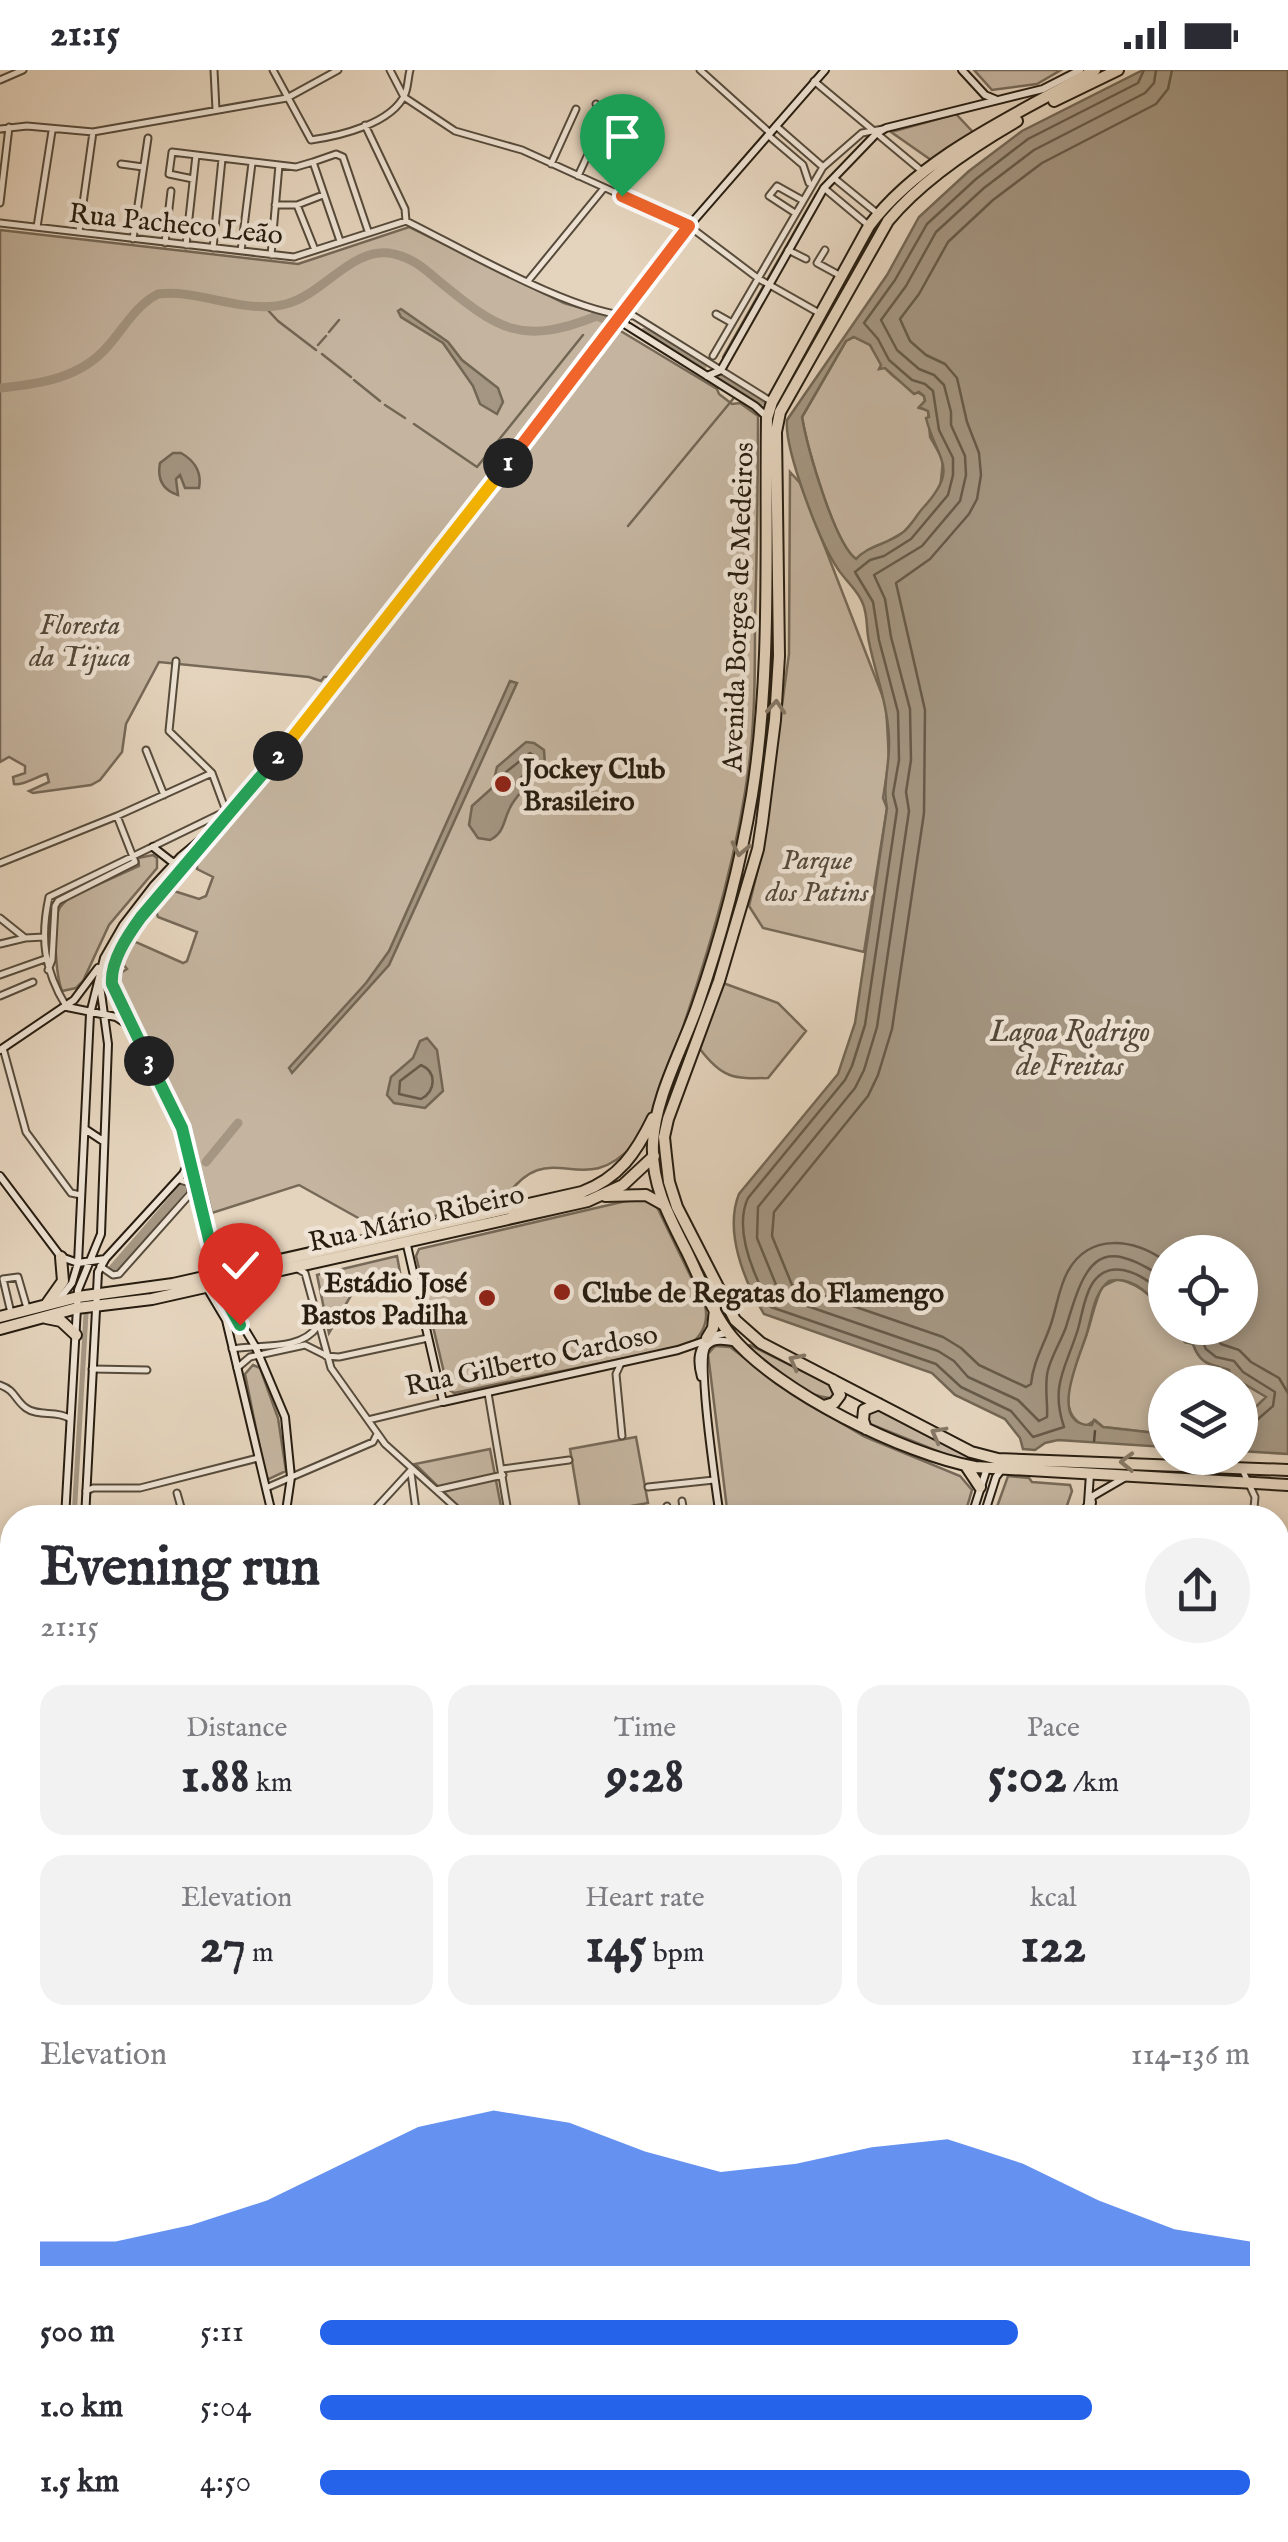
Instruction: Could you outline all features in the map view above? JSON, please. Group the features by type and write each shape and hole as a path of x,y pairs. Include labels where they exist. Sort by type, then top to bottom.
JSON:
{"highway":[{"name":"Avenida Borges de Medeiros","path":"988,1468 927,1455 866,1430 774,1374 738,1344 715,1308 664,1205 656,1182 653,1138 662,1099 716,948 752,795 761,718 767,418 772,402 878,214 925,173 986,130 1096,70"},
{"name":"Avenida Borges de Medeiros","path":"1036,1466 1005,1464 970,1452 760,1343 735,1320 677,1207 669,1182 664,1136 720,980 758,849 775,720 780,645 776,432 783,404 872,246 898,210 992,135 1118,70"},
{"path":"872,246 878,214"},
{"path":"802,372 824,323 822,314"},
{"path":"764,650 774,651 780,645"},
{"path":"752,795 760,790 765,798"},
{"name":"Rua Mário Ribeiro","path":"31,1315 51,1304 194,1279 293,1268 582,1192 614,1176 635,1152 662,1099"},
{"name":"Rua Mário Ribeiro","path":"95,1299 152,1299 205,1287 219,1279 604,1196 634,1178 654,1156 664,1136"},
{"path":"604,1196 646,1194 664,1205"},
{"path":"51,1304 63,1282 61,1256"},
{"name":"Rua Mário Ribeiro","path":"31,1315 77,1302"},
{"path":"706,1340 713,1328 715,1308"},
{"path":"0,1328 31,1315"},
{"path":"6,1316 60,1320 76,1335"},
{"path":"728,1332 760,1343"},
{"path":"823,1406 832,1405 838,1398 839,1388 832,1379"},
{"path":"866,1430 864,1410 880,1404"},
{"path":"1083,1462 1090,1474"},
{"path":"1036,1466 1083,1462 1148,1464"},
{"path":"988,1468 1005,1464"},
{"path":"966,1466 980,1487"},
{"path":"1036,1466 1090,1474 1288,1485"},
{"path":"1258,1469 1288,1470"}],"main road":[{"path":"287,1505 290,1477 285,1417 256,1346 229,1307 182,1128 111,978 132,930 343,676 689,226 824,70"},
{"path":"962,70 986,95 1003,100"},
{"path":"707,376 721,370 824,188 873,132 1044,89 1080,70"},
{"path":"974,108 986,95"},
{"path":"622,316 626,326 767,418"},
{"path":"2,1049 84,991 123,924 174,864 227,813"},
{"path":"153,848 185,869"},
{"path":"51,1304 72,1283 78,1263 90,1014 104,958"},
{"path":"66,1505 78,1287 98,1246 106,1016 99,978"},
{"path":"66,1006 122,1019 136,1033"},
{"path":"85,1129 104,1141"},
{"path":"85,1505 100,1266 177,1180 190,1158"},
{"path":"0,1176 61,1256 78,1263 107,1257"},
{"path":"405,1237 443,1402"},
{"path":"98,1246 107,1257"},
{"path":"194,1279 223,1312 270,1505"},
{"name":"Rua Gilberto Cardoso","path":"443,1402 621,1364 728,1332"},
{"path":"706,1340 698,1358 719,1505"},
{"path":"704,1384 706,1348 720,1341 738,1344"},
{"path":"987,1505 996,1477 1005,1464"},
{"path":"975,1505 988,1468"},
{"path":"1088,1504 1090,1474"},
{"path":"1088,1504 1093,1496 1130,1476"},
{"path":"1092,1505 1093,1496"}],"street":[{"path":"0,80 23,70"},
{"path":"214,70 216,110"},
{"path":"273,70 308,138 315,140 366,125 386,114 404,96 410,70"},
{"path":"0,129 93,132 288,98 338,70"},
{"path":"390,70 404,96 455,132 506,144 689,226 760,279 822,314"},
{"path":"700,70 770,130 803,165 810,185"},
{"path":"814,81 925,173 938,176"},
{"path":"578,176 600,128 608,122 607,114 596,104"},
{"path":"551,164 576,109"},
{"path":"366,125 405,210 406,221 578,304 634,316 772,402"},
{"path":"0,203 9,127"},
{"path":"37,227 52,130"},
{"path":"770,130 823,166"},
{"path":"79,232 93,132"},
{"path":"713,356 823,166 862,133 873,132"},
{"path":"133,239 148,138"},
{"path":"193,178 170,176 171,153 296,167 342,155 368,231"},
{"path":"186,245 196,155"},
{"path":"622,196 641,155"},
{"path":"213,248 222,159"},
{"path":"314,162 340,242"},
{"path":"241,252 252,163"},
{"path":"121,164 143,167"},
{"path":"270,255 279,165"},
{"path":"832,177 878,214"},
{"path":"795,213 768,196 777,186 802,200"},
{"path":"528,280 604,188"},
{"path":"824,188 869,226"},
{"path":"165,242 172,191"},
{"path":"275,205 297,205 323,196"},
{"path":"297,205 315,250"},
{"name":"Rua Pacheco Leão","path":"0,223 296,256 406,221"},
{"path":"788,250 806,259"},
{"path":"825,250 817,263 842,277"},
{"path":"716,314 732,322"},
{"path":"66,1006 44,959 49,897 227,813 212,772 168,731 176,661"},
{"path":"146,750 164,795"},
{"path":"0,863 212,772"},
{"path":"48,970 58,901 132,865 135,856 116,816"},
{"path":"0,918 25,938"},
{"path":"10,926 11,941"},
{"path":"0,944 44,937"},
{"path":"0,974 44,959"},
{"path":"0,996 33,982"},
{"path":"2,1049 26,1132 71,1193 81,1195"},
{"path":"100,1266 113,1275 120,1274 192,1193 190,1184 177,1180"},
{"path":"187,1199 202,1208"},
{"path":"293,1268 305,1274 326,1356 377,1434 411,1470 453,1505"},
{"path":"6,1316 2,1282 16,1276 31,1315"},
{"path":"232,1349 309,1337 318,1324"},
{"path":"237,1368 250,1357 306,1344 326,1356 339,1357 428,1338"},
{"path":"621,1364 616,1374 622,1436"},
{"path":"608,1366 616,1374"},
{"path":"92,1369 147,1370"},
{"path":"0,1385 13,1390 32,1412 61,1413 70,1418"},
{"path":"488,1393 507,1505"},
{"name":"Rua Gilberto Cardoso","path":"368,1420 443,1402"},
{"path":"266,1488 373,1442 377,1434"},
{"path":"86,1490 140,1488 258,1458"},
{"path":"436,1490 569,1460"},
{"path":"379,1505 411,1470"},
{"path":"411,1470 415,1505"},
{"path":"1246,1475 1256,1497 1255,1505"},
{"path":"648,1487 716,1480"},
{"path":"177,1492 180,1505"},
{"path":"682,1501 682,1505"}],"green space":[{"path":"974,70 1061,70 1037,84 992,90"},
{"path":"956,114 972,131 971,135 931,160 891,132"},
{"name":"Floresta da Tijuca","path":"409,227 564,303 612,317 333,677 321,681 159,662 126,724 122,752 100,780 91,785 33,793 29,791 49,782 47,774 14,784 13,777 25,773 25,766 9,757 0,762 0,230 298,264"},
{"name":"Jockey Club Brasileiro","path":"619,330 717,389 732,404 740,403 758,416 754,689 745,791 715,923 657,1104 641,1134 614,1162 581,1170 536,1171 520,1180 504,1200 378,1229 299,1185 212,1213 190,1126 117,981 127,969 123,964 129,945 136,942 183,963 187,961 197,932 158,917 156,911 174,891 199,899 206,896 213,877 197,869 197,858 311,725"},
{"path":"854,337 870,345 893,376 924,396 919,408 928,410 930,437 943,460 940,490 904,532 856,559 831,515 802,417 846,341"},
{"name":"Parque dos Patins","path":"790,472 800,483 886,705 889,760 883,798 887,808 864,952 763,928 749,906 762,852 789,654"},
{"path":"153,855 157,868 109,925 83,981 76,988 62,991 55,937 60,907 70,897 139,866 138,858"},
{"path":"723,983 778,1003 806,1031 768,1078 729,1075 700,1049"},
{"name":"Clube de Regatas do Flamengo","path":"649,1200 656,1205 705,1306 705,1323 690,1345 454,1393 448,1389 416,1256 419,1249 626,1201"},
{"path":"397,1256 400,1272 360,1280 329,1333 317,1275"},
{"path":"1118,1279 1148,1295 1148,1345 1194,1345 1211,1365 1148,1365 1148,1432 1103,1427 1095,1420 1086,1426 1075,1419 1070,1409 1070,1384 1102,1287"},
{"path":"715,1346 730,1347 800,1399 865,1437 960,1476 972,1490 968,1505 727,1505 708,1354"},
{"path":"747,1346 832,1386 836,1392 833,1398 799,1387"},
{"path":"253,1365 260,1368 278,1418 286,1471 269,1479 245,1374"},
{"path":"1258,1391 1265,1395 1266,1400 1258,1407"},
{"path":"877,1407 976,1462 947,1455 870,1424 865,1412"},
{"path":"636,1437 648,1503 579,1505 570,1449"},
{"path":"490,1449 501,1505 457,1505 415,1464"},
{"path":"1008,1476 1070,1485 1072,1491 1067,1505 998,1505"}],"water":[{"name":"Lagoa Rodrigo de Freitas","path":"1143,70 1288,70 1288,1454 1258,1452 1258,1405 1266,1397 1258,1392 1258,1365 1212,1365 1203,1360 1193,1345 1258,1345 1258,1235 1148,1235 1148,1295 1126,1281 1109,1281 1103,1286 1069,1391 1071,1415 1079,1423 1092,1425 1094,1420 1103,1427 1148,1432 1148,1446 1058,1440 1035,1450 1023,1449 1020,1438 1005,1419 955,1395 932,1373 764,1314 738,1255 734,1224 739,1194 838,1074 855,1023 887,808 888,727 865,609 839,571 812,516 791,451 787,420 887,275 919,217 969,171 1022,131","holes":["854,337 870,345 881,365 879,369 885,368 914,394 924,396 919,407 928,411 926,418 943,473 934,495 905,531 856,559 831,515 802,417 846,341"]},
{"path":"401,309 448,342 462,360 498,388 503,402 497,414 480,404 473,386 443,343 401,317"},
{"path":"173,453 181,453 194,463 199,488 185,488 180,475 176,479 178,495 165,487 160,479 160,463"},
{"path":"510,681 517,683 389,965 292,1073 289,1068 366,983 389,951"},
{"path":"526,742 544,750 545,765 509,809 499,833 490,840 478,838 469,825 472,806 492,788 497,767"},
{"path":"427,1038 437,1050 443,1091 425,1108 394,1103 387,1095 391,1077 413,1058 420,1041"}],"waterway":[{"path":"781,135 807,156"},
{"path":"723,357 816,194"},
{"path":"0,388 45,381 85,366 158,294 270,307 300,299 352,263 379,253 413,261 479,312 512,328 549,330 597,316 607,320"},
{"path":"265,307 316,350"},
{"path":"329,332 339,320"},
{"path":"645,332 702,366"},
{"path":"414,424 477,467 583,335"},
{"path":"318,345 326,336"},
{"path":"322,354 351,377"},
{"path":"721,379 760,402"},
{"path":"354,380 380,401"},
{"path":"628,526 733,399"},
{"path":"385,405 405,418"},
{"path":"206,1162 238,1123"},
{"path":"111,1271 184,1187"},
{"path":"75,1505 86,1314"}],"ferry route":[{"path":"1094,1442 1096,1420"}],"place":[{"name":"Jockey Club Brasileiro","path":"503,784"},
{"name":"Clube de Regatas do Flamengo","path":"562,1292"},
{"name":"Estádio José Bastos Padilha","path":"487,1298"}],"route":[{"path":"240,1325 222,1293 182,1128 112,984 112,972 125,940 141,917 208,842 343,676 689,226 622,196"}]}
